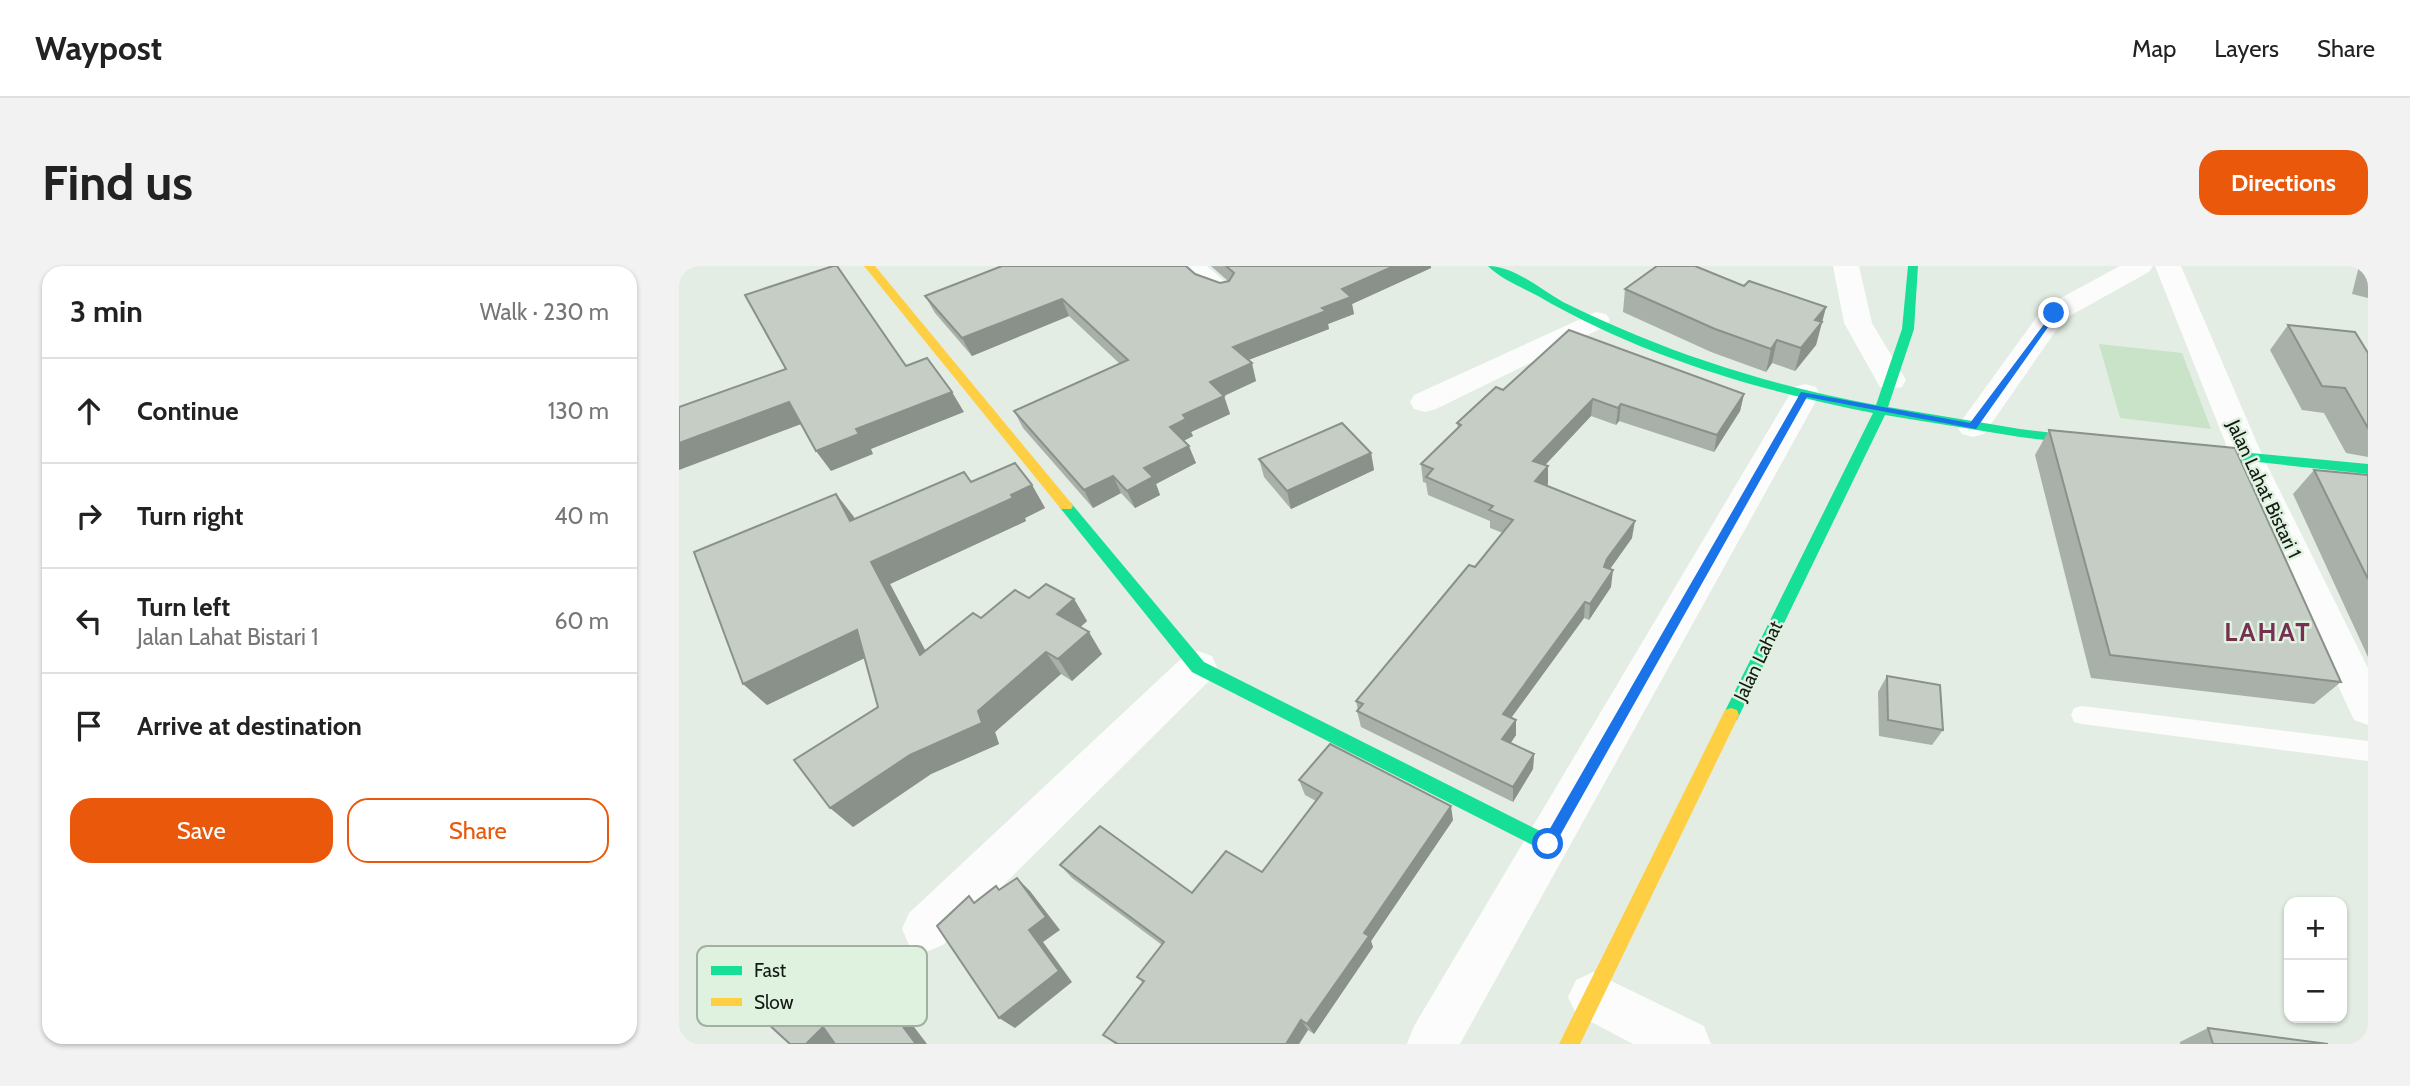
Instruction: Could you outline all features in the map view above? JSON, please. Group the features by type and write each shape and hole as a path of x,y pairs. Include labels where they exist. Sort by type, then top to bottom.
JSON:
{"street":[{"path":"869,266 1198,667 1548,844"},
{"path":"1191,266 1222,290"},
{"path":"1493,266 1540,296 1620,332 1766,385 1973,427 2109,443"},
{"path":"1846,266 1858,323 1891,380"},
{"name":"Jalan Lahat","path":"1569,1044 1882,407 1908,329 1913,266"},
{"path":"1973,427 2054,313 2140,266"},
{"name":"Jalan Lahat Bistari 1","path":"2168,266 2247,457 2368,708"},
{"path":"1425,402 1596,320"},
{"path":"1432,1044 1805,394"},
{"path":"2178,450 2368,469"},
{"path":"926,929 1198,667"},
{"path":"1593,997 1686,1044"}],"lane":[{"path":"2082,715 2368,751"}],"green space":[{"path":"2099,344 2182,353 2211,429 2120,418"}],"building":[{"path":"837,266 906,366 927,358 952,392 856,429 859,434 816,451 789,402 679,443 679,407 786,369 745,295"},
{"path":"1002,266 1186,266 1195,274 1220,283 1229,281 1234,273 1226,266 1394,266 1342,289 1351,297 1322,308 1326,311 1233,347 1252,363 1210,382 1224,396 1183,415 1186,419 1170,427 1189,446 1144,468 1153,477 1127,491 1113,476 1084,490 1014,411 1128,360 1062,299 962,338 925,296"},
{"path":"1657,266 1695,266 1744,286 1749,281 1826,307 1815,320 1822,322 1801,348 1777,340 1771,349 1715,329 1625,289"},
{"path":"2288,325 2355,332 2368,353 2368,428 2345,388 2322,386"},
{"path":"1569,330 1744,394 1717,435 1621,404 1618,408 1593,399 1533,461 1548,466 1535,481 1635,521 1607,559 1604,567 1613,570 1590,604 1585,602 1503,714 1516,720 1502,739 1534,754 1513,787 1357,711 1363,704 1356,701 1469,565 1475,567 1513,520 1489,510 1493,506 1426,477 1433,469 1421,464 1461,425 1457,423 1496,387 1503,390"},
{"path":"1342,423 1371,453 1287,491 1259,459"},
{"path":"2049,430 2235,448 2341,682 2110,655"},
{"path":"1015,463 1032,485 1011,495 1013,498 871,562 920,655 973,613 981,618 1015,590 1029,598 1046,584 1074,599 1057,614 1089,632 1058,659 1046,652 978,711 982,723 910,755 830,808 794,760 878,707 857,630 743,684 694,552 836,494 850,521 964,472 971,482"},
{"path":"2314,470 2368,475 2368,579"},
{"path":"1887,676 1940,685 1943,730 1888,720"},
{"path":"1330,744 1451,806 1364,933 1369,936 1307,1024 1301,1020 1286,1044 1118,1044 1103,1035 1144,981 1137,977 1164,942 1060,865 1100,826 1192,893 1226,851 1262,872 1322,793 1299,780"},
{"path":"1017,878 1046,917 1029,930 1059,971 999,1018 937,926 969,896 974,903 996,886 999,890"},
{"path":"770,1026 902,1026 916,1044 835,1044 823,1027 806,1044 790,1044"},
{"path":"2208,1028 2328,1044 2213,1044"}],"traffic: fast":[{"path":"1493,266 1561,305 1633,338 1707,365 1784,388 1862,407 1941,421 2097,442"},
{"path":"1731,715 1882,407 1908,329 1913,266"},
{"path":"2188,451 2368,469"},
{"path":"1066,506 1198,667 1548,844"}],"traffic: slow":[{"path":"869,266 1066,506"},
{"path":"1569,1044 1731,715"}],"district":[{"name":"LAHAT","path":"2268,632"}],"route":[{"path":"1548,844 1805,394 1973,427 2054,313"}]}
